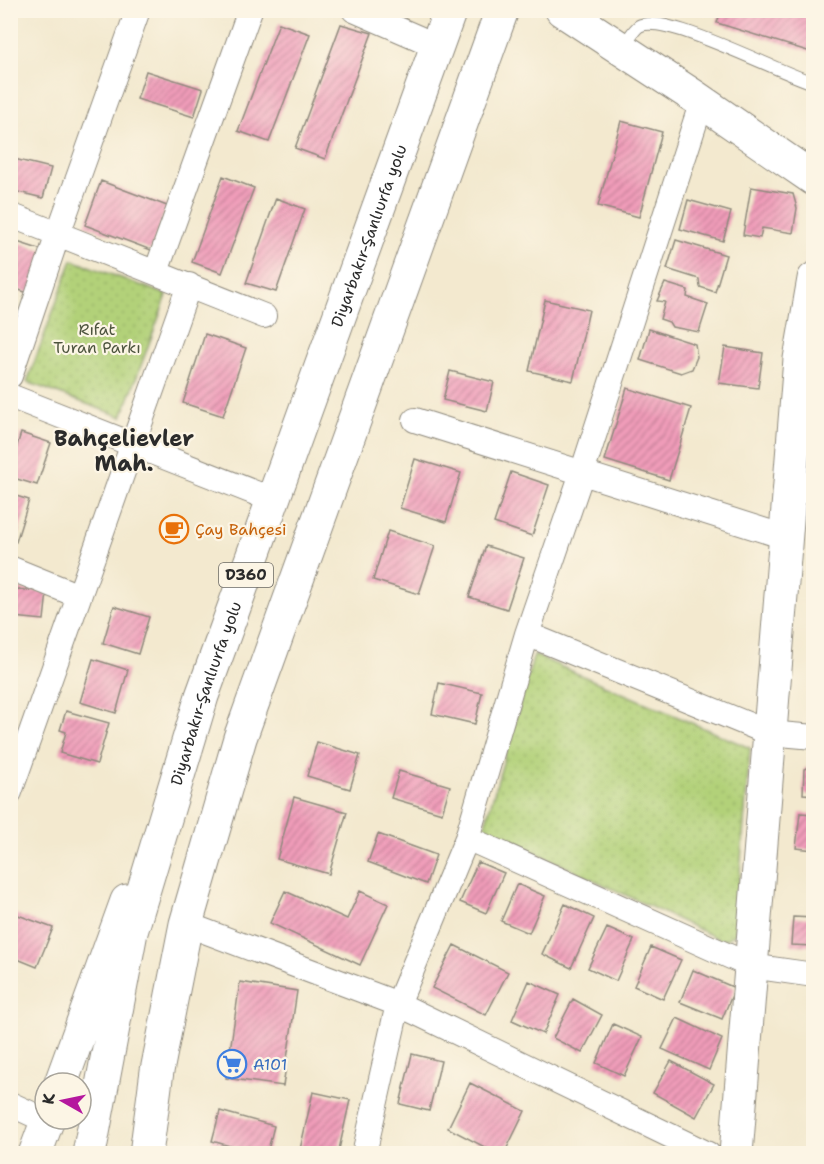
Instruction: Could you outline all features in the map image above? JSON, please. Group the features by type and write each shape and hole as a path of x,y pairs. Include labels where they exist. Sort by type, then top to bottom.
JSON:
{"main road":[{"name":"Diyarbakır-Şanlıurfa yolu","path":"89,1154 131,932 202,696 450,10"},
{"name":"D360","path":"146,1154 157,1071 186,924 240,738 502,10"},
{"path":"562,10 702,101 813,179"},
{"path":"736,1154 785,537 807,360 813,279"},
{"path":"65,1071 202,696"},
{"path":"35,1154 44,1131"}],"street":[{"path":"10,376 138,10"},
{"path":"156,272 250,10"},
{"path":"354,10 436,46"},
{"path":"364,1154 398,1004 467,838 527,634 582,473 702,101"},
{"path":"10,215 264,316"},
{"path":"10,792 15,761 79,596 189,285"},
{"path":"10,396 273,500"},
{"path":"415,420 785,537"},
{"path":"10,568 79,596"},
{"path":"527,634 769,733 813,737"},
{"path":"467,838 751,966 813,975"},
{"path":"186,924 398,1004 708,1154"},
{"path":"10,1104 33,1114"}],"lane":[{"path":"621,49 638,26 652,23 719,43 765,65 813,82"}],"green space":[{"name":"Rıfat Turan Parkı","path":"72,260 167,295 122,417 27,382"},
{"path":"534,655 750,748 735,934 723,941 484,828"}],"building":[{"path":"721,10 804,10 814,13 814,53 717,23"},
{"path":"279,23 310,34 269,142 238,131"},
{"path":"341,24 372,33 325,159 295,148"},
{"path":"146,71 203,89 194,117 137,99"},
{"path":"621,121 662,132 639,217 598,206"},
{"path":"10,158 51,168 43,198 10,190"},
{"path":"223,176 254,188 222,273 192,262"},
{"path":"101,181 167,206 151,250 85,225"},
{"path":"751,187 793,194 797,208 793,233 762,228 760,238 743,235"},
{"path":"276,198 305,209 276,292 246,283"},
{"path":"688,200 731,212 723,241 680,229"},
{"path":"676,240 726,255 715,292 700,287 699,279 667,269"},
{"path":"14,241 45,251 31,294 10,287 10,251"},
{"path":"665,283 688,290 687,297 708,304 699,332 672,327 669,322 660,319 665,302 657,301"},
{"path":"545,300 589,310 573,381 529,371"},
{"path":"649,329 695,344 697,357 692,369 681,373 640,360"},
{"path":"205,334 246,348 223,416 183,403"},
{"path":"725,347 763,353 758,388 719,383"},
{"path":"450,371 494,382 487,411 443,400"},
{"path":"627,388 691,408 669,480 605,460"},
{"path":"21,433 51,443 37,485 10,477 10,468"},
{"path":"415,459 461,473 446,522 400,508"},
{"path":"511,472 549,485 532,536 494,523"},
{"path":"10,494 29,500 16,542 10,541"},
{"path":"388,531 435,546 419,594 373,580"},
{"path":"486,546 524,558 507,609 469,597"},
{"path":"16,589 47,592 44,620 14,617"},
{"path":"114,606 149,617 138,654 103,643"},
{"path":"93,659 128,670 116,713 80,702"},
{"path":"439,683 482,693 475,724 432,714"},
{"path":"66,711 109,723 97,764 60,753 66,732 60,730"},
{"path":"317,742 360,755 350,789 307,776"},
{"path":"814,765 814,795 803,794 804,769"},
{"path":"399,771 450,786 442,813 391,798"},
{"path":"294,797 347,812 329,874 277,859"},
{"path":"800,813 814,814 814,850 796,848"},
{"path":"378,834 436,855 426,884 368,862"},
{"path":"478,862 504,873 486,913 460,902"},
{"path":"517,884 545,896 529,933 501,921"},
{"path":"285,891 347,919 360,891 388,904 360,965 270,923"},
{"path":"565,904 594,918 571,968 542,954"},
{"path":"10,912 53,928 37,967 10,956"},
{"path":"793,917 814,918 814,946 791,945"},
{"path":"607,928 634,940 616,981 588,968"},
{"path":"454,945 508,972 486,1015 432,988"},
{"path":"651,947 681,960 663,999 634,986"},
{"path":"693,970 735,988 722,1019 680,1002"},
{"path":"529,981 560,995 543,1034 512,1020"},
{"path":"240,982 297,991 283,1086 226,1078"},
{"path":"573,999 602,1015 582,1053 553,1038"},
{"path":"677,1018 722,1039 709,1070 662,1049"},
{"path":"613,1024 642,1037 624,1076 596,1063"},
{"path":"412,1054 441,1061 429,1111 400,1104"},
{"path":"671,1061 714,1084 696,1117 653,1093"},
{"path":"470,1083 525,1111 504,1154 498,1154 448,1128"},
{"path":"313,1092 350,1100 338,1154 299,1154"},
{"path":"220,1111 274,1126 267,1154 258,1154 212,1141"}],"place":[{"name":"Çay Bahçesi","path":"174,529"},
{"name":"A101","path":"232,1064"}],"district":[{"name":"Bahçelievler Mah.","path":"124,450"}]}
